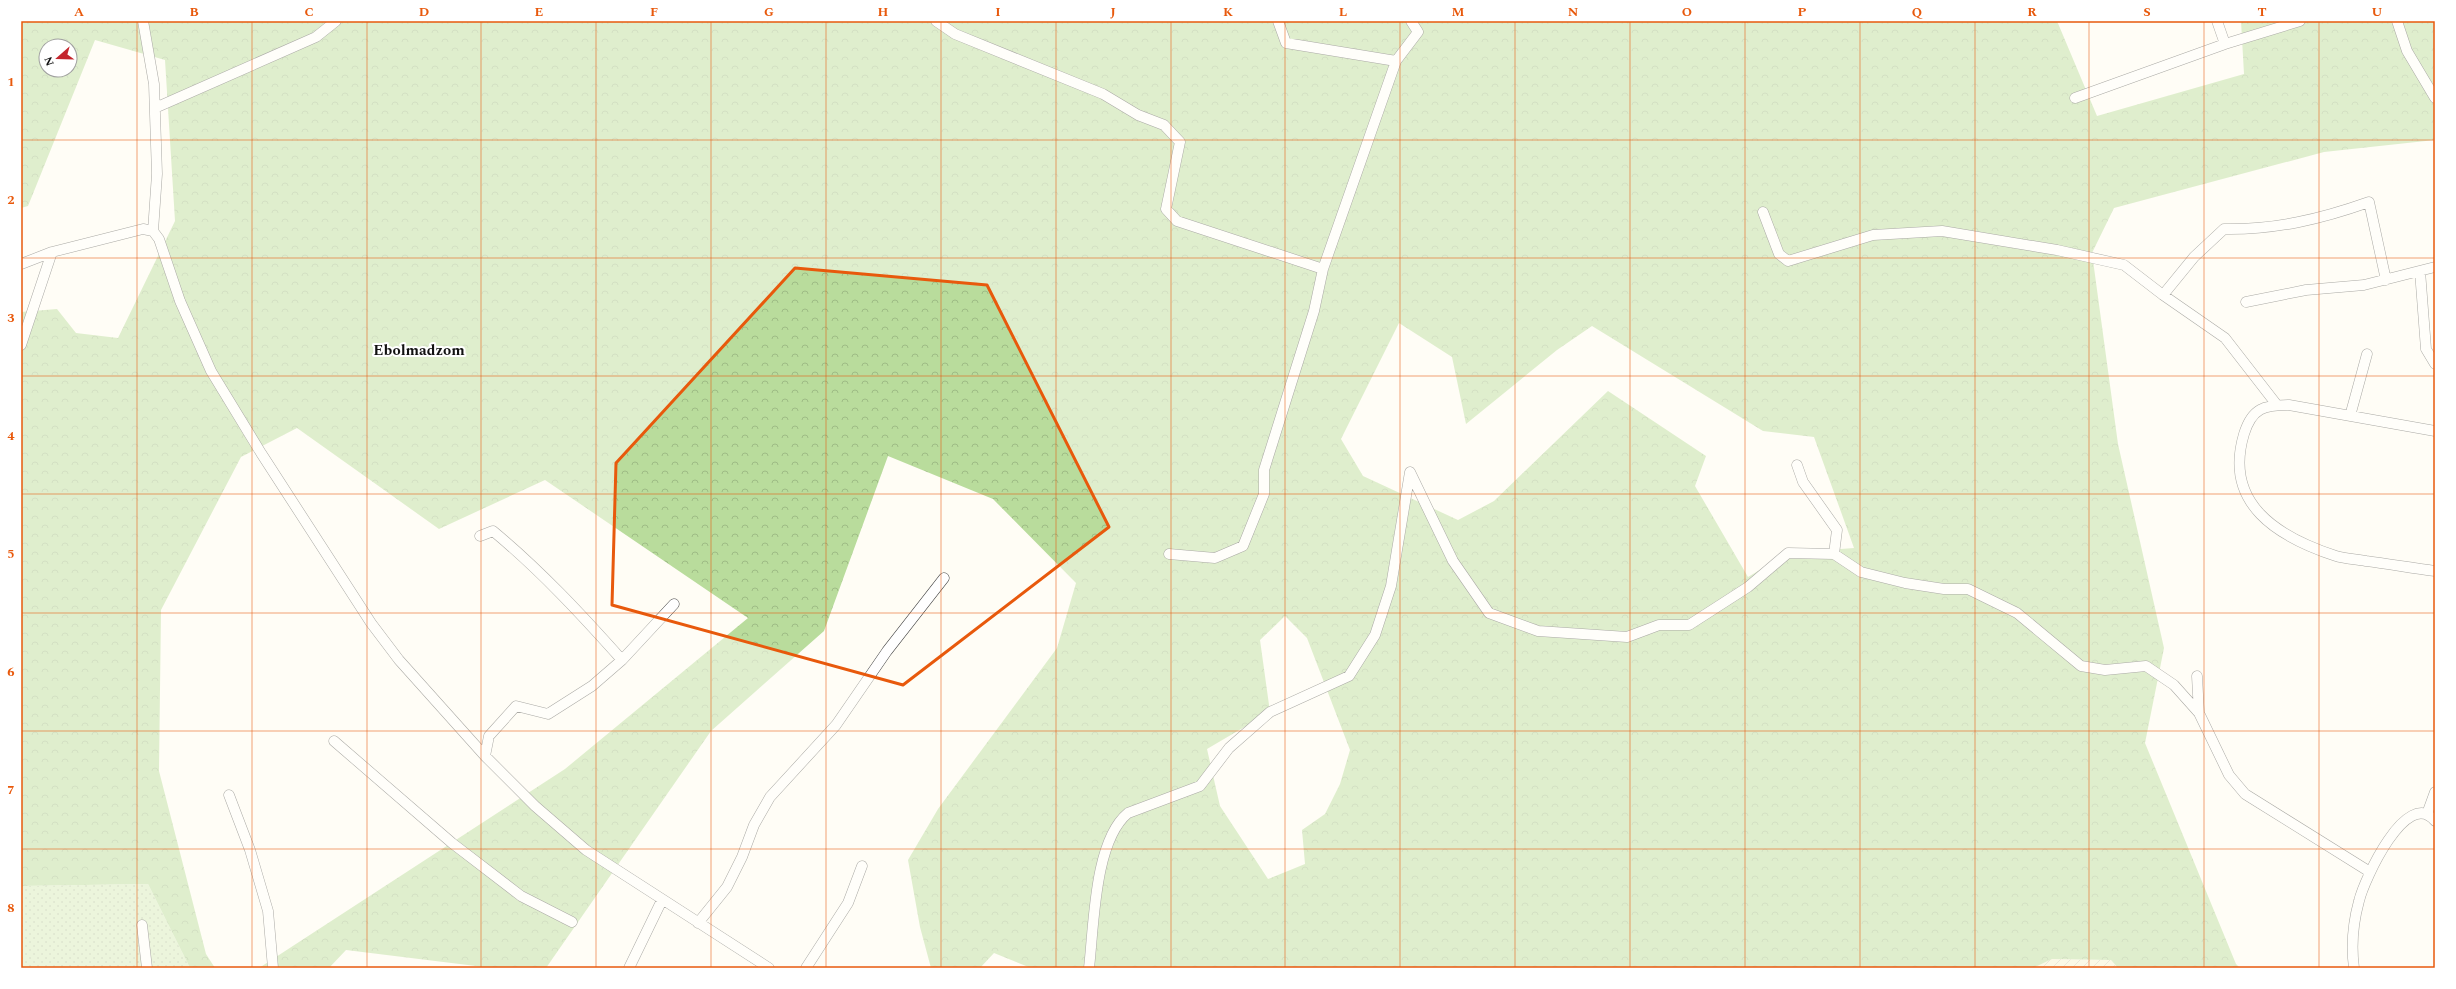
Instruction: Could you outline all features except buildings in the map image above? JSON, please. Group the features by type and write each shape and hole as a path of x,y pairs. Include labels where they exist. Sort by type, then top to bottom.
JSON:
{"street":[{"path":"143,21 154,84 157,174 153,231"},
{"path":"155,108 316,37 336,21"},
{"path":"936,21 955,34 1103,94 1138,115 1164,125 1180,142 1166,209 1177,221 1323,269"},
{"path":"1278,21 1286,43 1396,61"},
{"path":"1169,554 1215,558 1243,546 1264,494 1264,470 1314,311 1323,269 1396,61 1418,32 1411,21"},
{"path":"2217,21 2225,44"},
{"path":"2075,98 2225,44 2300,21"},
{"path":"2396,21 2407,51 2435,98"},
{"path":"2163,295 2194,257 2224,229 2268,228 2323,218 2369,202 2386,280"},
{"path":"1763,212 1779,254 1788,261 1873,235 1942,231 2057,250 2124,265 2163,295 2225,338 2276,405"},
{"path":"21,264 52,252 143,229 153,231 159,238 194,336 211,371 261,454 371,623 399,660 484,756 535,806 586,850 769,968"},
{"path":"21,345 52,252"},
{"path":"2246,302 2306,290 2364,285 2435,268"},
{"path":"2420,271 2426,349 2435,364"},
{"path":"2350,416 2367,354"},
{"path":"2435,431 2289,405 2266,406 2256,412 2247,426 2241,444 2238,472 2244,491 2257,511 2275,526 2303,543 2337,556 2435,568"},
{"path":"1797,465 1803,482 1836,530 1834,554"},
{"path":"1089,968 1103,857 1118,821 1128,813 1200,786 1230,748 1270,712 1349,676 1375,635 1391,586 1410,472 1453,561 1490,613 1538,631 1627,637 1659,625 1689,625 1748,587 1788,553 1834,554 1860,572 1936,588 1968,589 2017,613 2081,666 2105,670 2146,666 2174,685 2199,713 2229,775 2245,794 2370,872"},
{"path":"480,536 493,531 524,557 575,607 622,660"},
{"path":"698,923 727,887 742,856 754,825 770,797 836,725 887,651 944,578"},
{"path":"484,756 489,736 516,706 548,714 592,686 622,660 674,604"},
{"path":"2197,676 2199,713"},
{"path":"334,741 452,842 521,896 572,922"},
{"path":"2426,814 2435,792"},
{"path":"228,795 250,850 268,911 273,968"},
{"path":"2354,968 2353,931 2359,900 2370,872 2401,823 2412,814 2426,814 2435,821"},
{"path":"806,968 848,903 862,866"},
{"path":"629,968 662,900"},
{"path":"142,925 147,968"}],"highlighted area":[{"path":"795,268 987,285 1109,527 903,685 612,605 616,463"}],"shaded area":[{"path":"2051,959 2111,960 2118,968 2033,968"}],"green space":[{"path":"21,21 2057,21 2097,116 2244,74 2241,21 2435,21 2435,140 2324,152 2114,208 2092,253 2118,444 2164,648 2145,743 2236,964 2240,968 2118,968 2111,960 2052,959 2033,968 1031,968 994,953 980,968 931,968 920,927 908,860 938,809 1057,648 1076,583 993,499 888,456 824,631 711,731 546,968 492,968 346,950 329,968 259,968 565,769 748,618 545,480 439,529 297,428 241,457 161,610 159,771 206,954 215,968 190,968 148,884 21,886 21,312 57,309 76,333 118,338 175,221 165,60 95,40 28,206 21,208","holes":["1399,323 1452,357 1466,424 1557,350 1592,326 1763,431 1814,437 1854,548 1788,553 1748,577 1695,486 1706,456 1608,391 1494,501 1458,520 1363,476 1341,439","1285,616 1307,638 1350,750 1340,784 1325,814 1302,830 1305,864 1268,879 1220,806 1207,749 1270,712 1260,640"]},
{"path":"148,884 190,968 21,968 21,886"}],"district":[{"name":"Ebolmadzom","path":"419,350"}]}
